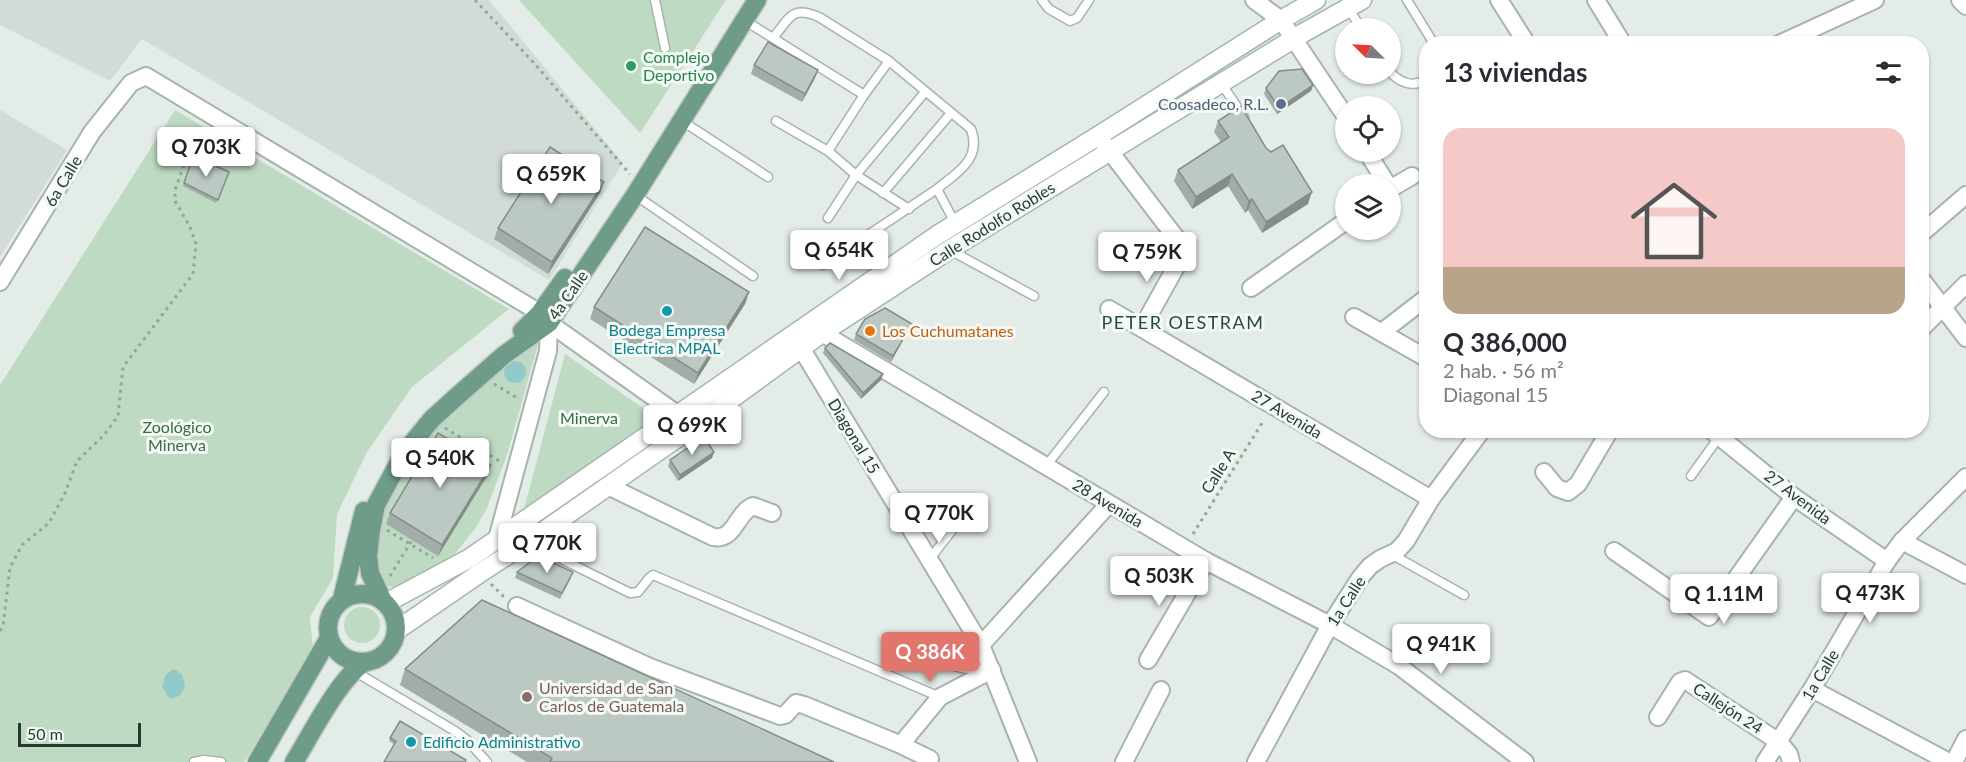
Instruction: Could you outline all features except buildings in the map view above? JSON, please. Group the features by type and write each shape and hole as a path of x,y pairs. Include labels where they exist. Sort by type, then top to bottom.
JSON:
{"main road":[{"name":"4a Calle","path":"634,186 745,0"},
{"name":"4a Calle","path":"385,595 370,573 368,556 376,505 395,468 432,419 545,318 605,223 681,121 757,0"},
{"name":"Calle Rodolfo Robles","path":"817,327 949,250 1281,20 1316,0"},
{"name":"Calle Rodolfo Robles","path":"397,630 690,429 797,342 939,234 1220,83 1355,4"},
{"name":"4a Calle","path":"342,599 367,503 395,447 416,422 527,327 545,318"},
{"name":"Calle Rodolfo Robles","path":"385,595 470,558 677,414 797,342"},
{"path":"294,762 359,666 383,655 394,640 397,630 385,595 353,594 342,599 334,607 329,617 327,627 334,648 343,657 359,666"},
{"path":"257,762 329,638"}],"street":[{"path":"1254,0 1281,20 1335,100"},
{"path":"1499,0 1522,36"},
{"path":"1596,0 1618,36"},
{"path":"1796,36 1875,0"},
{"path":"1960,0 1966,6"},
{"name":"6a Calle","path":"0,282 92,132 130,83 146,76 545,318"},
{"path":"1104,144 1177,236 1180,243 1181,254 1177,265 1142,328"},
{"path":"1401,182 1412,176"},
{"path":"1929,227 1966,195"},
{"path":"1251,288 1335,229"},
{"path":"1929,321 1966,284"},
{"path":"1929,289 1966,338"},
{"path":"1382,332 1419,303"},
{"name":"27 Avenida","path":"1109,309 1431,500"},
{"path":"1354,316 1419,354"},
{"path":"545,318 677,414 690,429"},
{"path":"497,539 548,351 545,318"},
{"name":"28 Avenida","path":"817,327 1184,549 1330,625 1420,681 1525,762"},
{"name":"Diagonal 15","path":"797,342 981,645 1028,762"},
{"name":"1a Calle","path":"1256,762 1330,625 1370,566 1396,551 1406,541 1431,500 1476,438"},
{"path":"1544,472 1557,488 1568,492 1578,484 1605,438"},
{"name":"27 Avenida","path":"1720,438 1794,497 1887,561"},
{"name":"1a Calle","path":"1765,762 1812,689 1887,561 1902,541 1966,477"},
{"path":"608,486 712,537 719,538 728,535 748,508 753,506 772,513"},
{"path":"1614,550 1709,617 1794,497"},
{"path":"981,645 1108,504"},
{"path":"1902,541 1966,575"},
{"path":"1148,660 1206,561"},
{"path":"517,606 650,667 780,716 785,715 796,703 899,744 930,759"},
{"path":"899,744 940,697 991,668"},
{"name":"Callejón 24","path":"1658,717 1680,682 1684,680 1779,742"},
{"path":"1812,689 1948,762"},
{"path":"1124,762 1161,690"},
{"path":"1953,762 1966,739"},
{"path":"1779,742 1789,754 1791,762"}],"lane":[{"path":"655,0 665,48"},
{"path":"1042,0 1049,9 1070,21 1077,18 1089,0"},
{"path":"1407,0 1429,36"},
{"path":"773,38 793,14 801,11 819,17 889,61 971,129 975,140 974,150 968,162 937,189 823,265"},
{"path":"744,20 864,95"},
{"path":"828,151 889,61"},
{"path":"1401,80 1405,83 1419,83"},
{"path":"1220,83 1249,126"},
{"path":"828,218 856,175 925,92"},
{"path":"884,194 951,113"},
{"path":"681,121 768,177"},
{"path":"776,122 828,151 856,175 909,209"},
{"path":"634,186 753,276"},
{"path":"937,189 956,224"},
{"path":"939,234 949,250 1034,296"},
{"path":"1046,466 1104,392"},
{"path":"1691,476 1713,438"},
{"path":"929,560 967,511"},
{"path":"528,542 630,593 638,592 653,575 940,697"},
{"path":"1391,554 1464,595"},
{"path":"931,657 963,669 991,668"},
{"path":"359,666 455,731 467,740 487,762"},
{"path":"194,762 204,760 221,762"}],"path":[{"path":"475,0 532,62 634,186"},
{"path":"0,631 3,626 10,568 22,545 49,523 65,493 77,461 104,435 118,416 123,367 193,274 196,244 190,227 175,201 175,190 187,157"},
{"path":"497,386 515,397"},
{"name":"Calle A","path":"1184,549 1273,405"},
{"path":"441,426 502,463"},
{"path":"449,438 453,433"},
{"path":"485,460 488,455"},
{"path":"381,526 411,542 440,563"},
{"path":"385,595 411,542"},
{"path":"480,573 503,597 517,606"}],"shaded area":[{"path":"0,0 489,0 623,163 549,280 142,39 110,81 0,25"},
{"path":"0,110 67,150 0,257"}],"green space":[{"name":"Complejo Deportivo","path":"519,0 726,0 640,133"},
{"name":"Zoológico Minerva","path":"175,110 509,309 412,387 367,452 337,514 333,578 310,617 313,650 244,762 0,762 0,385"},
{"path":"539,341 507,455 487,508 475,529 449,561 400,588 386,586 377,571 376,522 420,441 506,360"},
{"name":"Minerva","path":"565,354 656,417 523,513"},
{"path":"362,607 375,612 380,625 375,638 362,643 349,638 344,625 349,612"}],"water":[{"path":"515,361 523,364 526,372 523,380 515,383 507,380 504,372 507,364"},
{"path":"174,669 182,674 185,686 181,695 172,699 168,697 162,686 166,674"}],"place":[{"name":"Complejo Deportivo","path":"631,66"},
{"name":"Coosadeco, R.L.","path":"1281,104"},
{"name":"Bodega Empresa Electrica MPAL","path":"667,311"},
{"name":"Los Cuchumatanes","path":"870,331"},
{"name":"Universidad de San Carlos de Guatemala","path":"527,697"},
{"name":"Edificio Administrativo","path":"411,742"}],"district":[{"name":"PETER OESTRAM","path":"1183,323"}]}
